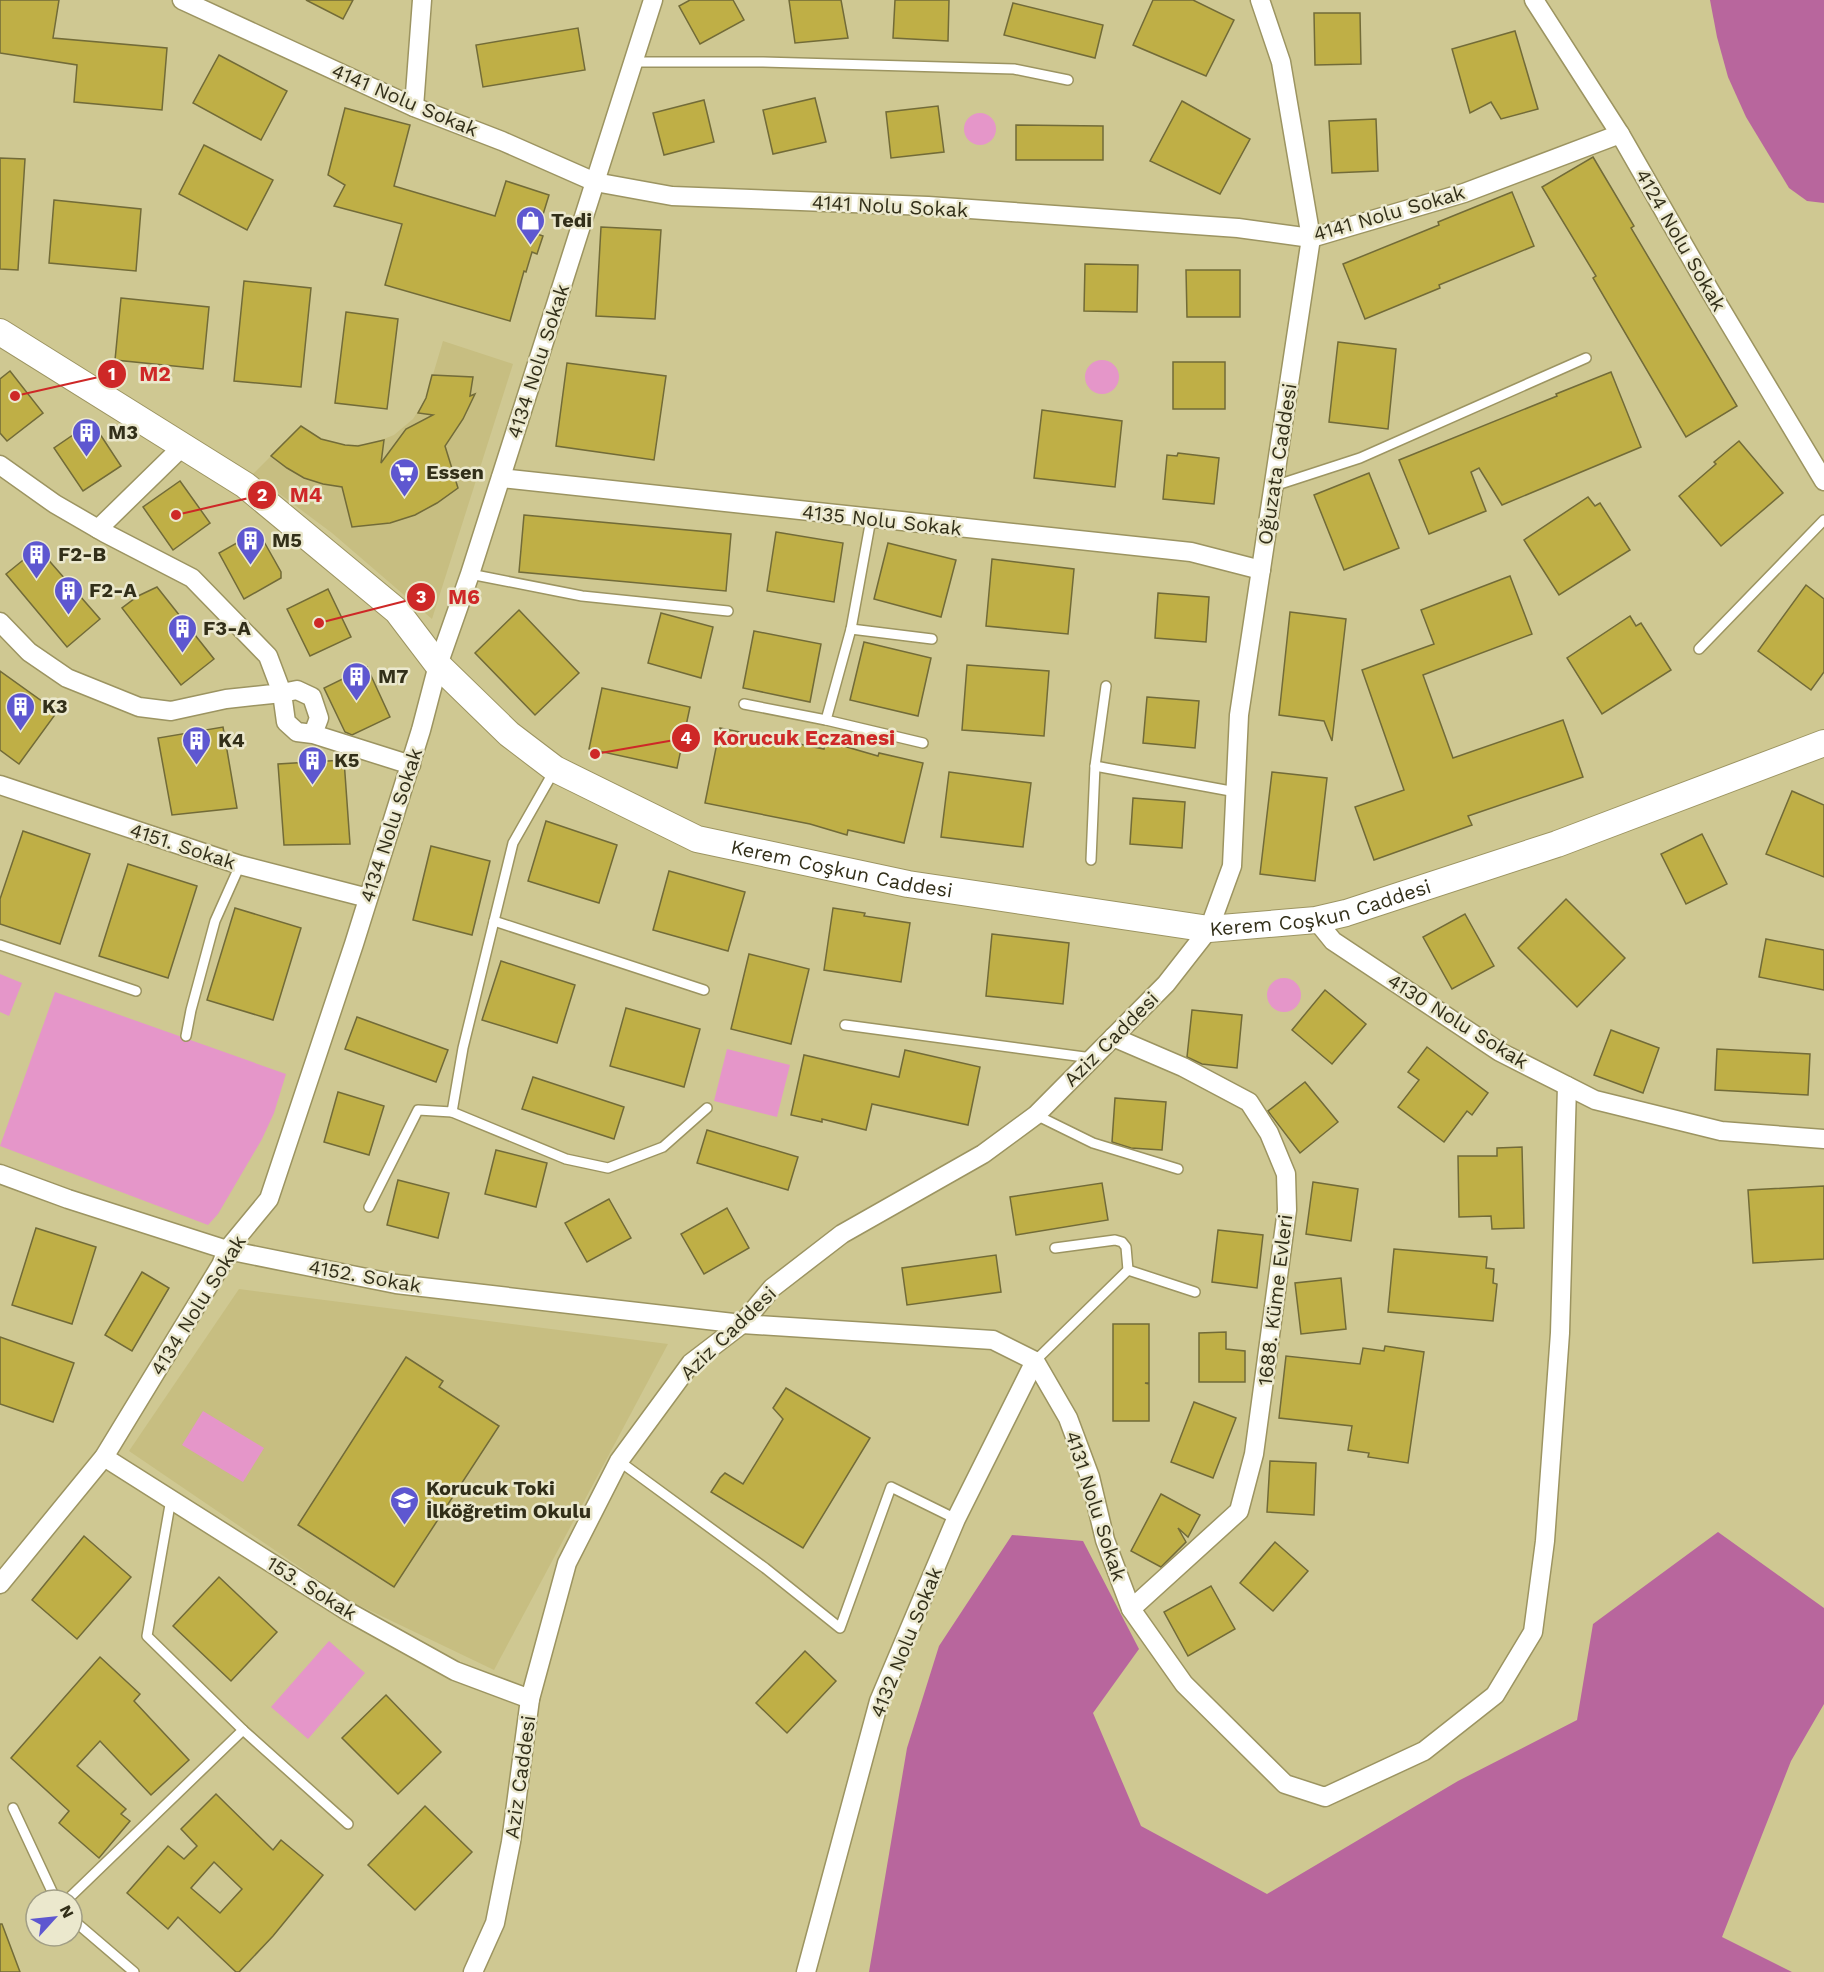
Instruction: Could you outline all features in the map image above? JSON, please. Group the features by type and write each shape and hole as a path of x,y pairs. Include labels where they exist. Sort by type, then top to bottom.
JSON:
{"street":[{"name":"4141 Nolu Sokak","path":"182,0 414,107 502,141 595,182 672,196 928,206 1238,228 1311,238 1464,194 1620,134"},
{"path":"414,107 422,0"},
{"name":"4134 Nolu Sokak","path":"0,1584 104,1457 221,1265 227,1250 269,1199 411,765 438,665 470,574 653,0"},
{"name":"Oğuzata Caddesi","path":"1209,929 1232,866 1239,715 1311,238 1281,62 1260,0"},
{"name":"4124 Nolu Sokak","path":"1534,0 1620,134 1710,291 1824,481"},
{"name":"Kerem Coşkun Caddesi","path":"0,332 245,484 397,611 438,665 509,734 555,769 697,838 908,884 1209,929 1316,920 1346,913 1557,844 1824,743"},
{"path":"98,529 183,446"},
{"path":"0,465 55,504 192,578 268,656 282,693 286,722 297,732 313,734 411,765"},
{"name":"4135 Nolu Sokak","path":"501,478 1191,552 1261,570"},
{"path":"0,622 29,652 67,678 139,707 171,711 226,699 297,690 312,697 319,718 313,734"},
{"name":"4151. Sokak","path":"0,785 240,865 368,898"},
{"name":"4130 Nolu Sokak","path":"1316,920 1334,940 1500,1052 1595,1100 1721,1131 1824,1139"},
{"name":"Aziz Caddesi","path":"473,1972 495,1923 511,1842 530,1699 567,1563 619,1461 691,1363 742,1324 772,1288 842,1234 983,1154 1036,1115 1166,984 1209,929"},
{"name":"1688. Küme Evleri","path":"1113,1037 1183,1067 1249,1102 1269,1133 1286,1174 1287,1210 1254,1454 1239,1511 1131,1609"},
{"name":"4131 Nolu Sokak","path":"1035,1361 1068,1418 1090,1477 1105,1540 1131,1609 1184,1684 1285,1784 1325,1797 1424,1750 1495,1695 1533,1632 1545,1541 1560,1332 1567,1086"},
{"name":"4152. Sokak","path":"0,1174 68,1199 227,1250 396,1284 742,1324"},
{"path":"742,1324 993,1340 1035,1361"},
{"name":"4132 Nolu Sokak","path":"806,1972 879,1701 956,1519 1035,1361"},
{"name":"153. Sokak","path":"104,1457 347,1611 455,1671 530,1699"}],"lane":[{"path":"633,62 763,62 908,68 1014,69 1068,80"},
{"path":"1274,486 1360,458 1586,358"},
{"path":"826,720 851,629 871,519"},
{"path":"1699,649 1824,520"},
{"path":"470,574 582,596 728,611"},
{"path":"851,629 932,639"},
{"path":"1091,860 1095,766 1106,686"},
{"path":"744,704 826,720 923,743"},
{"path":"1095,766 1236,792"},
{"path":"453,1112 463,1048 513,843 555,769"},
{"path":"186,1036 215,921 240,865"},
{"path":"494,921 704,990"},
{"path":"0,945 136,991"},
{"path":"845,1025 1094,1059"},
{"path":"369,1207 418,1110 453,1112 566,1159 608,1168 663,1147 707,1108"},
{"path":"1036,1115 1093,1143 1178,1169"},
{"path":"1055,1248 1115,1240 1122,1242 1126,1247 1128,1270"},
{"path":"1128,1270 1195,1292"},
{"path":"1035,1361 1128,1270"},
{"path":"619,1461 765,1568 840,1628 891,1487 956,1519"},
{"path":"171,1499 147,1636 243,1730 348,1824"},
{"path":"79,1888 243,1730"},
{"path":"13,1808 50,1888"},
{"path":"84,1929 134,1972"}],"shaded area":[{"path":"1710,0 1824,0 1824,203 1807,201 1789,188 1746,117 1728,77"},
{"path":"980,113 992,117 996,129 992,141 980,145 968,141 964,129 968,117"},
{"path":"443,341 513,364 432,619 332,533 253,474 301,426 321,439 345,445 371,444 394,435 413,419 426,398"},
{"path":"1102,360 1114,365 1119,377 1114,389 1102,394 1090,389 1085,377 1090,365"},
{"path":"0,974 22,983 9,1016 0,1012"},
{"path":"1284,978 1296,983 1301,995 1296,1007 1284,1012 1272,1007 1267,995 1272,983"},
{"path":"55,992 286,1074 274,1113 262,1139 218,1214 208,1225 0,1146"},
{"path":"727,1049 790,1065 777,1117 714,1101"},
{"name":"Korucuk Toki İlköğretim Okulu","path":"239,1289 668,1344 494,1670 348,1600 129,1451"},
{"path":"203,1411 264,1448 243,1482 182,1445"},
{"path":"1718,1532 1824,1608 1824,1704 1791,1761 1722,1937 1792,1972 869,1972 907,1748 939,1646 1012,1535 1083,1541 1139,1649 1093,1713 1141,1826 1267,1894 1458,1781 1577,1720 1593,1624"},
{"path":"329,1641 365,1673 308,1739 271,1707"}],"building":[{"path":"0,0 59,0 53,38 167,48 162,110 74,102 77,65 0,53"},
{"path":"306,0 353,0 343,19"},
{"path":"690,0 733,0 744,20 700,44 679,6"},
{"path":"789,0 841,0 848,38 795,43"},
{"path":"895,0 949,0 948,41 893,38"},
{"path":"1153,0 1193,0 1234,20 1206,76 1133,45"},
{"path":"1013,3 1103,25 1095,58 1004,35"},
{"path":"1314,13 1360,13 1361,64 1315,65"},
{"path":"578,28 585,70 483,87 476,45"},
{"path":"1515,31 1538,109 1501,119 1491,102 1470,113 1452,49"},
{"path":"219,55 287,91 261,140 193,103"},
{"path":"815,98 826,142 773,154 763,110"},
{"path":"704,100 714,142 664,155 653,113"},
{"path":"1182,101 1250,139 1220,194 1150,161"},
{"path":"938,106 944,152 891,158 886,112"},
{"path":"345,108 410,125 394,186 495,216 506,181 549,195 537,234 543,236 537,254 532,252 526,272 524,271 510,321 385,285 402,224 334,206 345,185 328,175"},
{"path":"1376,119 1378,171 1332,173 1329,121"},
{"path":"1016,125 1103,126 1103,160 1016,160"},
{"path":"204,145 273,180 247,230 179,194"},
{"path":"1593,157 1634,226 1631,228 1737,406 1686,437 1593,278 1596,276 1542,187"},
{"path":"0,158 25,159 18,270 0,269"},
{"path":"1512,192 1534,246 1439,285 1440,288 1365,319 1343,264"},
{"path":"54,200 141,209 136,271 49,263"},
{"path":"601,227 661,230 655,319 596,316"},
{"path":"1085,264 1138,265 1137,312 1084,311"},
{"path":"1186,270 1240,270 1240,317 1187,317"},
{"path":"244,281 311,288 301,387 234,381"},
{"path":"121,298 209,307 203,369 115,360"},
{"path":"346,312 398,319 387,409 335,403"},
{"path":"1338,342 1396,349 1388,429 1329,422"},
{"path":"1173,362 1225,362 1225,409 1173,409"},
{"path":"567,363 666,376 654,460 556,446"},
{"path":"10,371 43,413 7,441 0,433 0,379"},
{"path":"1611,372 1641,447 1502,505 1479,468 1471,472 1486,511 1429,534 1399,460"},
{"path":"432,375 473,377 470,396 475,394 463,419 445,446 458,488 415,515 390,523 352,527 342,487 304,478 271,456 301,426 321,439 345,445 358,446 384,440 381,463 406,429 433,415 418,413 426,398"},
{"path":"1042,410 1122,421 1115,487 1034,478"},
{"name":"M3","path":"92,422 121,466 83,491 54,448"},
{"path":"1739,441 1783,493 1721,546 1679,496"},
{"path":"1178,453 1219,458 1214,504 1163,499 1167,455 1177,456"},
{"path":"1369,473 1399,548 1344,570 1314,495"},
{"path":"180,481 210,523 173,550 143,507"},
{"path":"1588,497 1595,506 1600,503 1630,550 1559,595 1524,540"},
{"path":"524,515 731,534 726,591 519,572"},
{"name":"M5","path":"258,531 281,572 281,578 244,599 219,553"},
{"path":"776,532 843,543 834,602 767,591"},
{"path":"888,543 956,560 941,617 874,599"},
{"path":"38,548 100,619 67,647 6,574"},
{"path":"992,559 1074,569 1068,634 986,626"},
{"path":"1510,576 1532,634 1423,675 1453,758 1563,720 1583,777 1468,816 1472,825 1374,860 1355,807 1404,790 1362,670 1434,644 1421,610"},
{"path":"1806,585 1824,599 1824,672 1811,690 1758,651"},
{"path":"157,587 214,659 181,685 122,608 138,596"},
{"path":"328,589 351,637 310,656 287,609"},
{"path":"1158,593 1209,597 1206,642 1155,638"},
{"path":"519,610 579,673 535,715 475,653"},
{"path":"1290,612 1346,619 1332,741 1324,721 1279,715"},
{"path":"661,613 713,627 701,678 648,663"},
{"path":"1630,616 1636,626 1641,623 1671,670 1602,714 1567,658"},
{"path":"754,631 821,644 810,702 743,688"},
{"path":"864,642 931,658 918,716 850,700"},
{"path":"967,665 1049,671 1044,736 962,730"},
{"name":"M7","path":"367,667 390,717 352,735 345,732 324,688"},
{"name":"K3","path":"0,671 57,712 19,764 0,750"},
{"path":"602,688 690,707 677,768 589,749"},
{"path":"1147,697 1199,701 1195,748 1143,743"},
{"name":"K4","path":"223,727 237,808 172,815 158,738"},
{"path":"720,728 824,749 826,741 878,756 879,753 923,763 904,843 848,830 847,835 810,824 705,803"},
{"name":"K5","path":"344,760 350,844 284,845 278,764"},
{"path":"949,772 1031,783 1023,847 941,837"},
{"path":"1272,772 1327,778 1315,881 1260,874"},
{"path":"1792,791 1824,805 1824,877 1766,854"},
{"path":"1133,798 1185,802 1182,848 1130,844"},
{"path":"546,821 617,845 599,903 528,881"},
{"path":"23,831 90,854 60,944 0,924 0,899"},
{"path":"1702,834 1727,884 1686,904 1661,854"},
{"path":"431,846 490,861 472,935 413,920"},
{"path":"128,864 197,886 168,978 99,956"},
{"path":"669,871 745,892 728,951 653,930"},
{"path":"1566,899 1625,958 1577,1007 1518,948"},
{"path":"235,908 301,928 273,1020 207,1000"},
{"path":"833,908 865,913 864,916 910,923 901,982 824,970"},
{"path":"1465,914 1494,966 1452,989 1423,937"},
{"path":"992,934 1069,943 1063,1004 986,996"},
{"path":"1766,939 1824,950 1824,990 1759,977"},
{"path":"749,954 809,969 791,1044 731,1029"},
{"path":"501,961 575,985 557,1043 482,1020"},
{"path":"1325,990 1366,1024 1332,1064 1292,1030"},
{"path":"626,1008 700,1029 684,1087 610,1066"},
{"path":"1192,1010 1242,1015 1237,1068 1202,1064 1187,1057"},
{"path":"357,1017 448,1050 436,1082 345,1049"},
{"path":"1611,1030 1659,1048 1643,1093 1594,1075"},
{"path":"1427,1047 1488,1093 1472,1115 1467,1111 1444,1142 1398,1107 1419,1080 1408,1072"},
{"path":"1717,1049 1810,1054 1808,1095 1715,1090"},
{"path":"905,1050 980,1067 968,1125 872,1104 866,1130 822,1119 822,1122 791,1115 804,1055 899,1077"},
{"path":"533,1077 624,1107 614,1139 522,1109"},
{"path":"1305,1082 1338,1122 1300,1153 1268,1111"},
{"path":"338,1092 384,1106 369,1155 324,1142"},
{"path":"1115,1098 1166,1102 1162,1150 1131,1148 1112,1142"},
{"path":"707,1130 798,1157 788,1190 697,1163"},
{"path":"1522,1147 1524,1228 1492,1229 1491,1216 1459,1217 1458,1156 1497,1156 1497,1148"},
{"path":"496,1150 547,1163 536,1207 485,1194"},
{"path":"398,1180 449,1193 438,1238 387,1225"},
{"path":"1313,1182 1358,1189 1351,1241 1306,1234"},
{"path":"1102,1183 1108,1220 1016,1235 1010,1197"},
{"path":"1824,1186 1824,1259 1753,1263 1748,1190"},
{"path":"609,1199 631,1238 587,1262 565,1223"},
{"path":"727,1208 749,1248 704,1274 681,1234"},
{"path":"36,1228 96,1247 72,1324 12,1305"},
{"path":"1218,1230 1263,1235 1257,1288 1212,1282"},
{"path":"1394,1249 1487,1257 1486,1268 1494,1269 1493,1283 1497,1284 1493,1321 1388,1312"},
{"path":"996,1255 1001,1292 907,1305 902,1268"},
{"path":"142,1272 169,1288 132,1351 105,1335"},
{"path":"1341,1278 1346,1329 1301,1334 1295,1283"},
{"path":"1113,1324 1149,1324 1149,1383 1145,1383 1149,1384 1149,1421 1113,1421"},
{"path":"1226,1332 1226,1349 1245,1351 1245,1382 1199,1382 1199,1333"},
{"path":"0,1337 74,1363 53,1422 0,1404"},
{"path":"1385,1346 1424,1352 1408,1463 1368,1457 1369,1453 1348,1450 1352,1426 1279,1418 1286,1356 1360,1364 1363,1348 1384,1351"},
{"path":"406,1357 443,1381 439,1387 499,1426 394,1587 298,1525"},
{"path":"786,1388 870,1438 803,1548 711,1492 725,1473 743,1484 783,1419 773,1408"},
{"path":"1194,1402 1236,1418 1213,1478 1171,1462"},
{"path":"1270,1461 1316,1463 1314,1515 1267,1512"},
{"path":"1161,1494 1200,1515 1188,1537 1178,1528 1186,1542 1161,1567 1131,1551"},
{"path":"84,1536 131,1577 77,1639 32,1600"},
{"path":"1275,1542 1308,1571 1273,1611 1240,1583"},
{"path":"219,1577 277,1632 231,1681 173,1626"},
{"path":"1211,1586 1235,1629 1188,1656 1164,1612"},
{"path":"805,1651 836,1681 787,1733 756,1703"},
{"path":"100,1657 140,1694 134,1701 189,1760 151,1795 100,1741 77,1766 126,1809 121,1814 130,1821 99,1858 59,1823 69,1811 11,1758"},
{"path":"386,1695 441,1752 398,1794 342,1738"},
{"path":"216,1794 273,1850 281,1840 323,1875 273,1936 239,1972 236,1972 178,1917 168,1929 127,1893 168,1846 184,1859 197,1846 181,1829","holes":["214,1862 242,1889 220,1913 191,1888"]},
{"path":"425,1806 472,1852 415,1910 368,1865"},
{"path":"0,1924 2,1924 20,1972 0,1972"}],"place":[{"name":"Tedi","path":"530,246"},
{"name":"M2","path":"15,396"},
{"name":"M3","path":"87,458"},
{"name":"Essen","path":"405,498"},
{"name":"M4","path":"176,515"},
{"name":"M5","path":"251,566"},
{"name":"F2-B","path":"37,580"},
{"name":"F2-A","path":"68,616"},
{"name":"M6","path":"319,623"},
{"name":"F3-A","path":"182,654"},
{"name":"M7","path":"357,702"},
{"name":"K3","path":"21,732"},
{"name":"Korucuk Eczanesi","path":"595,754"},
{"name":"K4","path":"197,766"},
{"name":"K5","path":"313,786"},
{"name":"Korucuk Toki İlköğretim Okulu","path":"405,1526"}]}
